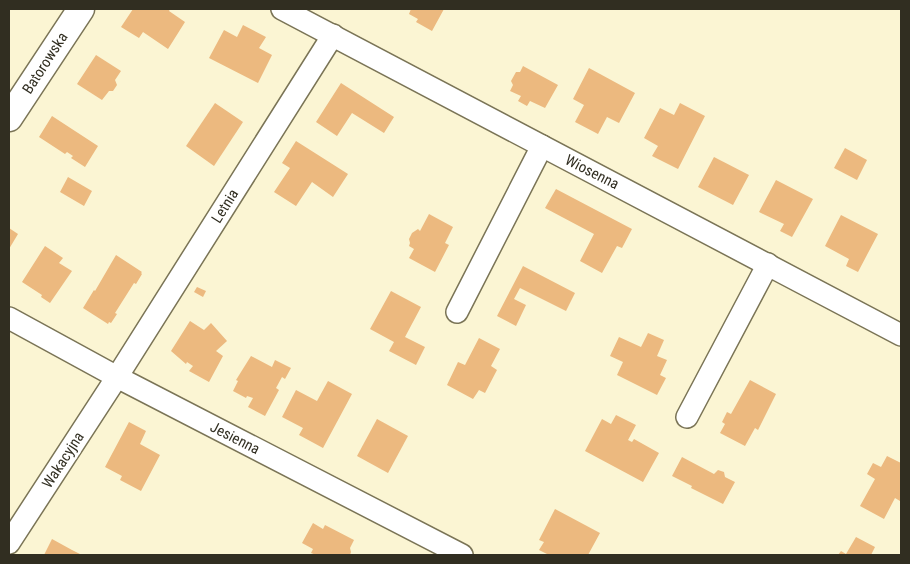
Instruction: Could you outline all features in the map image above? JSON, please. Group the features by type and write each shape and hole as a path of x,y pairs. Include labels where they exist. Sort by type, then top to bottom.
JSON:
{"street":[{"name":"Batorowska","path":"9,118 81,9"},
{"name":"Wiosenna","path":"282,9 901,335"},
{"name":"Letnia","path":"117,377 333,35"},
{"path":"457,312 542,146"},
{"path":"687,417 768,264"},
{"name":"Jesienna","path":"9,318 117,377 462,555"},
{"name":"Wakacyjna","path":"9,543 117,377"}],"building":[{"path":"133,9 170,9 169,11 185,22 168,49 143,32 139,38 121,27"},
{"path":"411,9 444,9 432,31 416,22 418,19 409,14"},
{"path":"243,25 266,37 259,48 272,55 258,83 209,58 224,30 237,37"},
{"path":"96,55 121,71 115,80 117,85 102,100 77,84"},
{"path":"523,66 558,85 545,108 530,101 527,106 518,101 521,96 510,91 513,85 511,81 516,72 520,72"},
{"path":"589,68 635,93 619,123 607,117 598,134 575,122 584,105 573,99"},
{"path":"341,83 394,117 384,133 352,113 337,136 316,122"},
{"path":"215,103 243,122 214,166 186,146"},
{"path":"680,103 705,116 678,169 652,156 658,146 644,138 660,108 674,115"},
{"path":"52,116 98,146 85,167 71,158 73,156 67,152 65,154 39,137"},
{"path":"296,141 348,174 333,197 312,182 296,206 274,192 290,168 282,163"},
{"path":"845,148 867,160 857,180 834,168"},
{"path":"714,157 749,175 733,205 698,187"},
{"path":"68,177 92,191 84,206 60,192"},
{"path":"776,180 813,199 792,237 780,231 784,224 759,212"},
{"path":"556,189 632,229 622,248 617,246 602,273 580,261 594,234 545,208"},
{"path":"429,214 453,227 445,243 449,245 435,272 409,258 414,249 409,246 409,239 412,233 418,229 420,231"},
{"path":"841,215 878,234 858,272 846,266 849,259 825,246"},
{"path":"9,228 18,234 9,249"},
{"path":"45,246 63,258 59,263 72,271 50,303 41,297 42,295 22,282"},
{"path":"116,255 142,272 142,274 115,313 117,314 111,323 109,322 108,324 83,308"},
{"path":"523,266 575,293 566,311 520,288 514,299 526,305 516,326 497,316"},
{"path":"197,287 206,291 203,297 194,292"},
{"path":"391,291 421,307 405,337 425,347 416,365 389,351 394,342 370,329"},
{"path":"190,321 204,330 211,323 227,341 216,351 223,356 209,382 189,371 193,366 187,362 186,364 171,351"},
{"path":"648,333 664,340 657,356 667,360 660,375 666,378 657,395 617,375 623,362 610,356 619,337 641,347"},
{"path":"479,338 500,349 491,366 497,370 485,393 479,390 473,399 447,385 458,362 465,365"},
{"path":"251,356 272,367 275,360 291,368 285,379 282,377 276,388 279,390 265,416 248,407 253,398 247,396 246,398 233,391 238,381 236,380"},
{"path":"750,380 776,394 758,430 755,428 745,446 720,433 725,424 722,422 727,412 731,414"},
{"path":"328,381 352,394 323,448 299,435 303,428 282,417 296,390 317,401"},
{"path":"616,415 636,425 628,440 632,442 634,439 659,453 643,482 585,451 602,419 611,424"},
{"path":"377,419 408,436 388,473 357,456"},
{"path":"129,422 146,431 140,444 160,455 141,491 120,480 122,476 105,467"},
{"path":"887,456 901,463 901,499 900,501 895,498 884,519 860,506 875,479 867,474 873,463 881,467"},
{"path":"682,457 714,474 718,470 724,472 725,477 735,482 723,504 672,476"},
{"path":"555,509 600,533 588,555 549,555 539,550 544,542 539,540"},
{"path":"313,523 323,529 325,525 354,540 350,548 350,555 316,555 311,553 313,549 302,543"},
{"path":"856,537 875,547 871,555 838,555 841,551 846,554"},
{"path":"52,539 72,550 82,555 44,555"}]}
